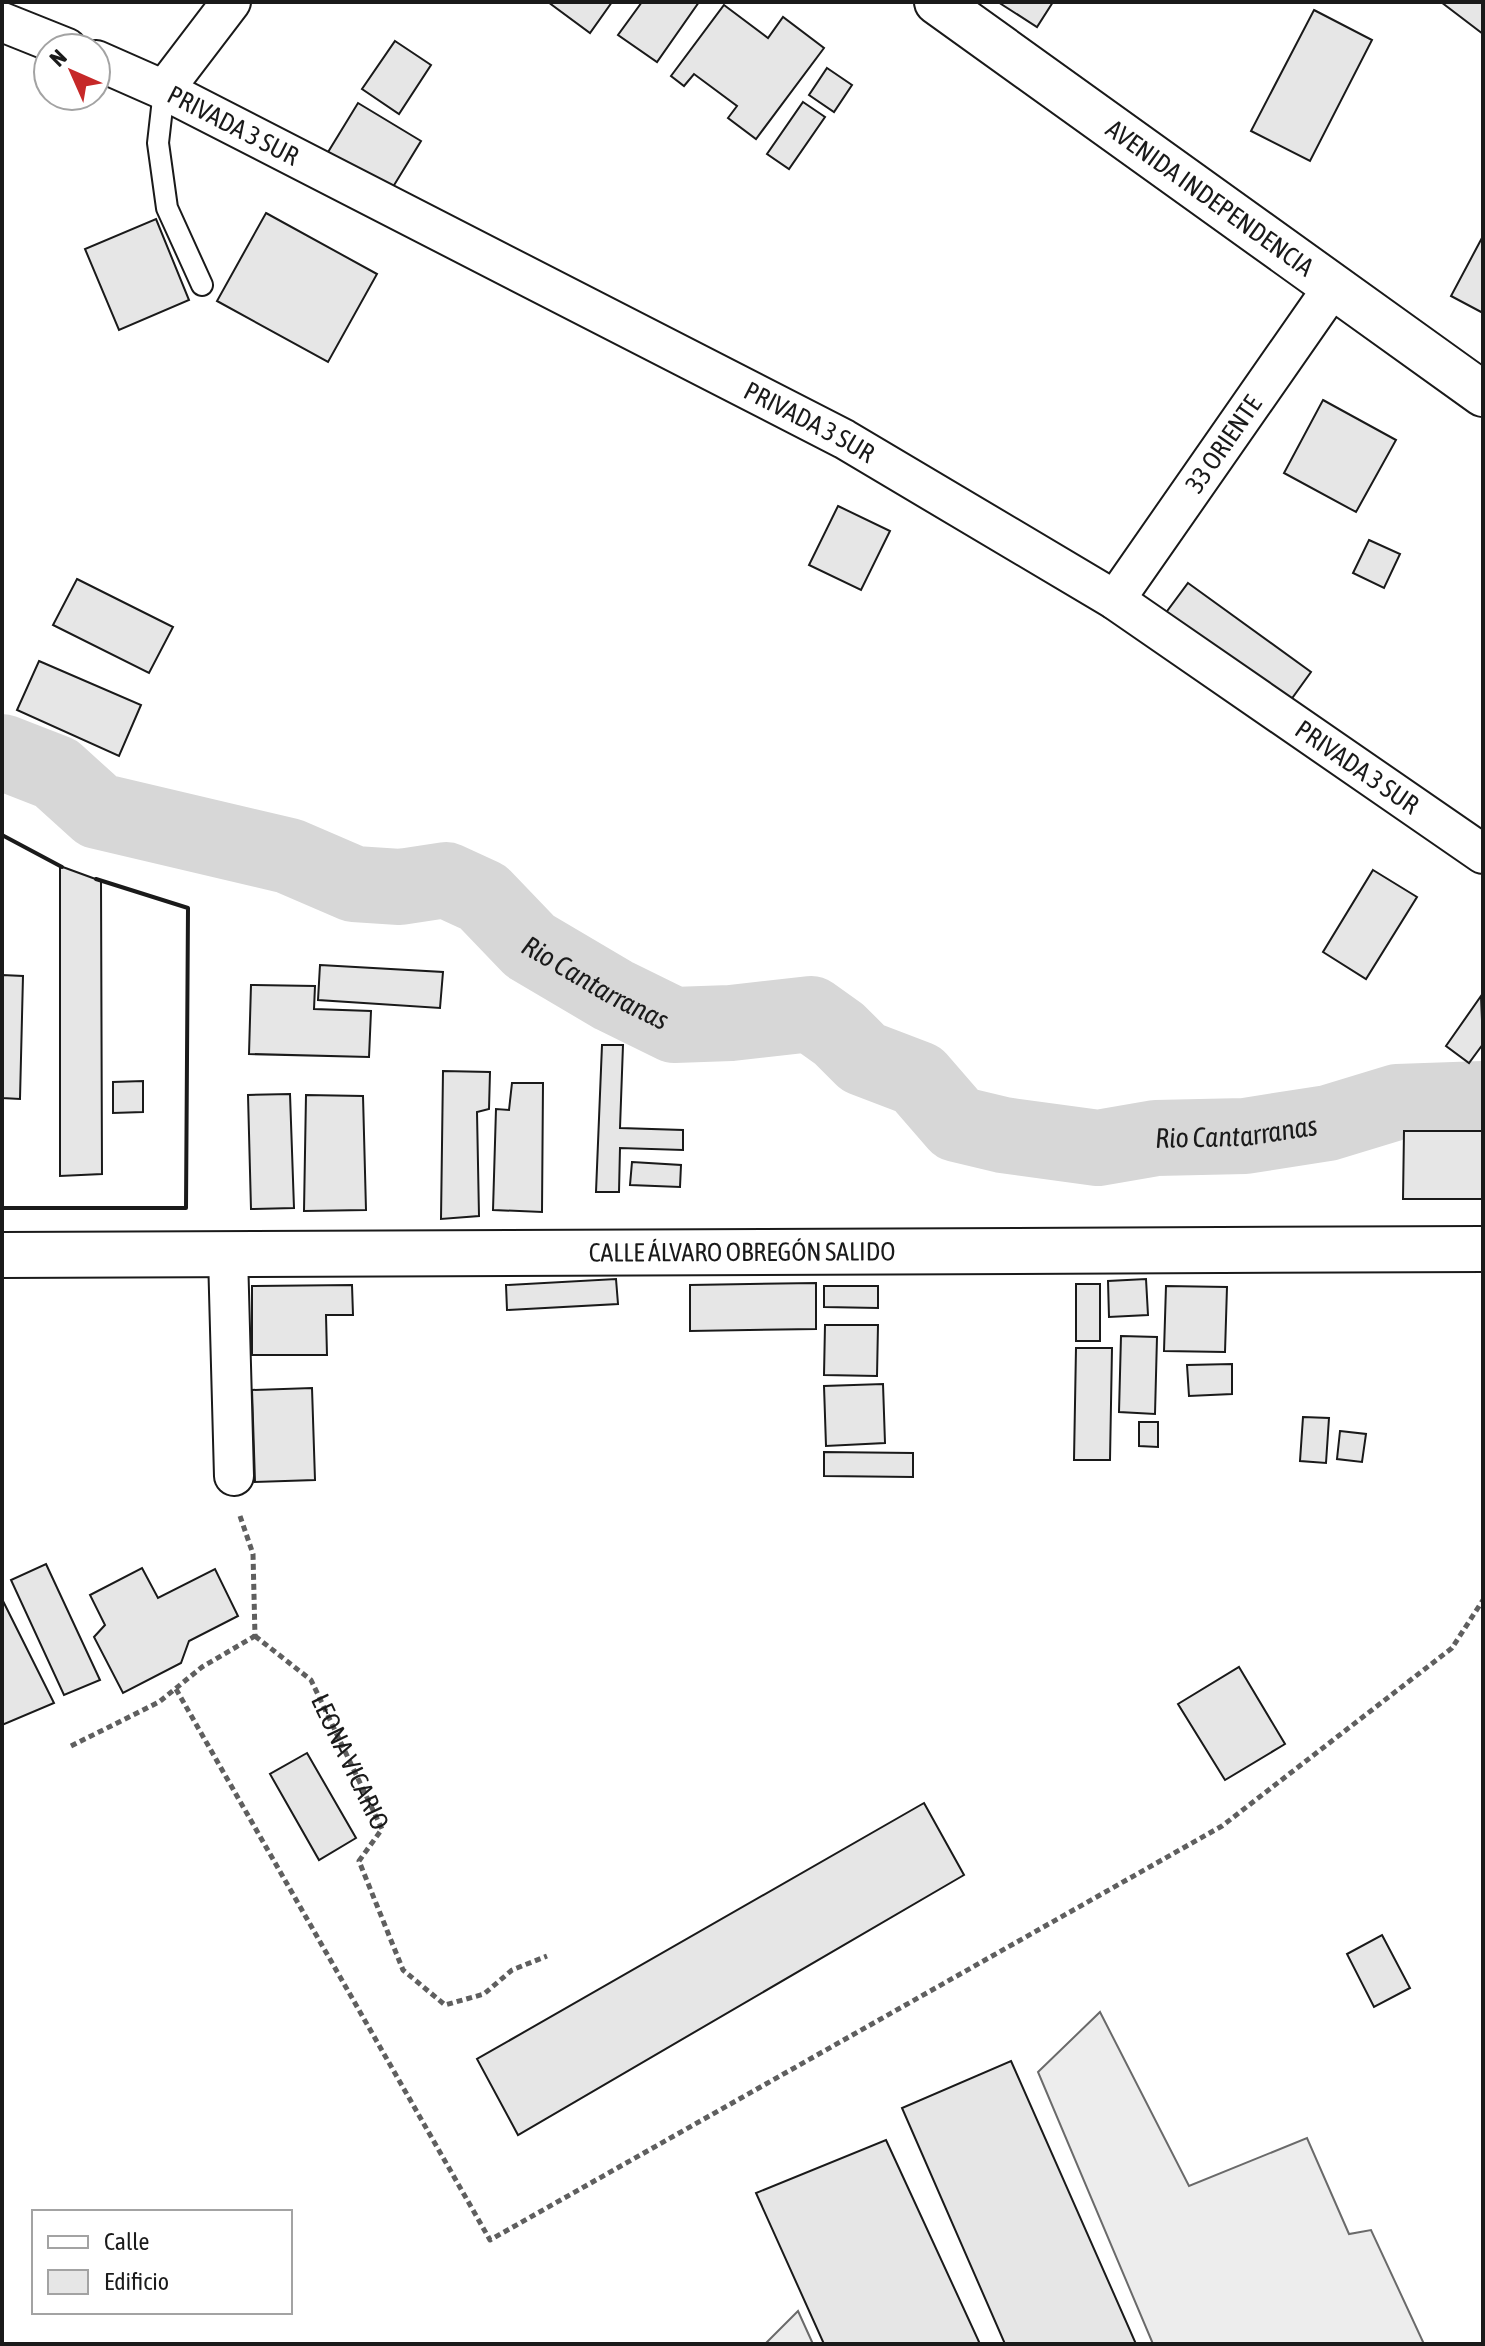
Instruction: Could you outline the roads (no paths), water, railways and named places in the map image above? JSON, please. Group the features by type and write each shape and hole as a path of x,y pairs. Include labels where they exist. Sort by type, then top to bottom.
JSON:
{"street":[{"path":"164,90 231,2"},
{"name":"AVENIDA INDEPENDENCIA","path":"937,2 1483,394"},
{"path":"2,22 32,34"},
{"name":"PRIVADA 3 SUR","path":"112,67 164,90 844,439 1115,600 1483,854"},
{"name":"33 ORIENTE","path":"1115,600 1333,287"},
{"name":"CALLE ÁLVARO OBREGÓN SALIDO","path":"2,1255 1483,1249"},
{"path":"228,1255 234,1476"}],"lane":[{"path":"164,90 158,143 167,208 202,285"}],"waterway":[{"name":"Rio Cantarranas","path":"2,752 56,773 98,811 289,856 354,884 400,887 446,880 483,897 530,946 613,995 674,1025 731,1023 811,1014 839,1034 863,1058 918,1079 957,1124 1003,1135 1098,1148 1156,1138 1245,1136 1328,1123 1397,1102 1483,1099"}]}
